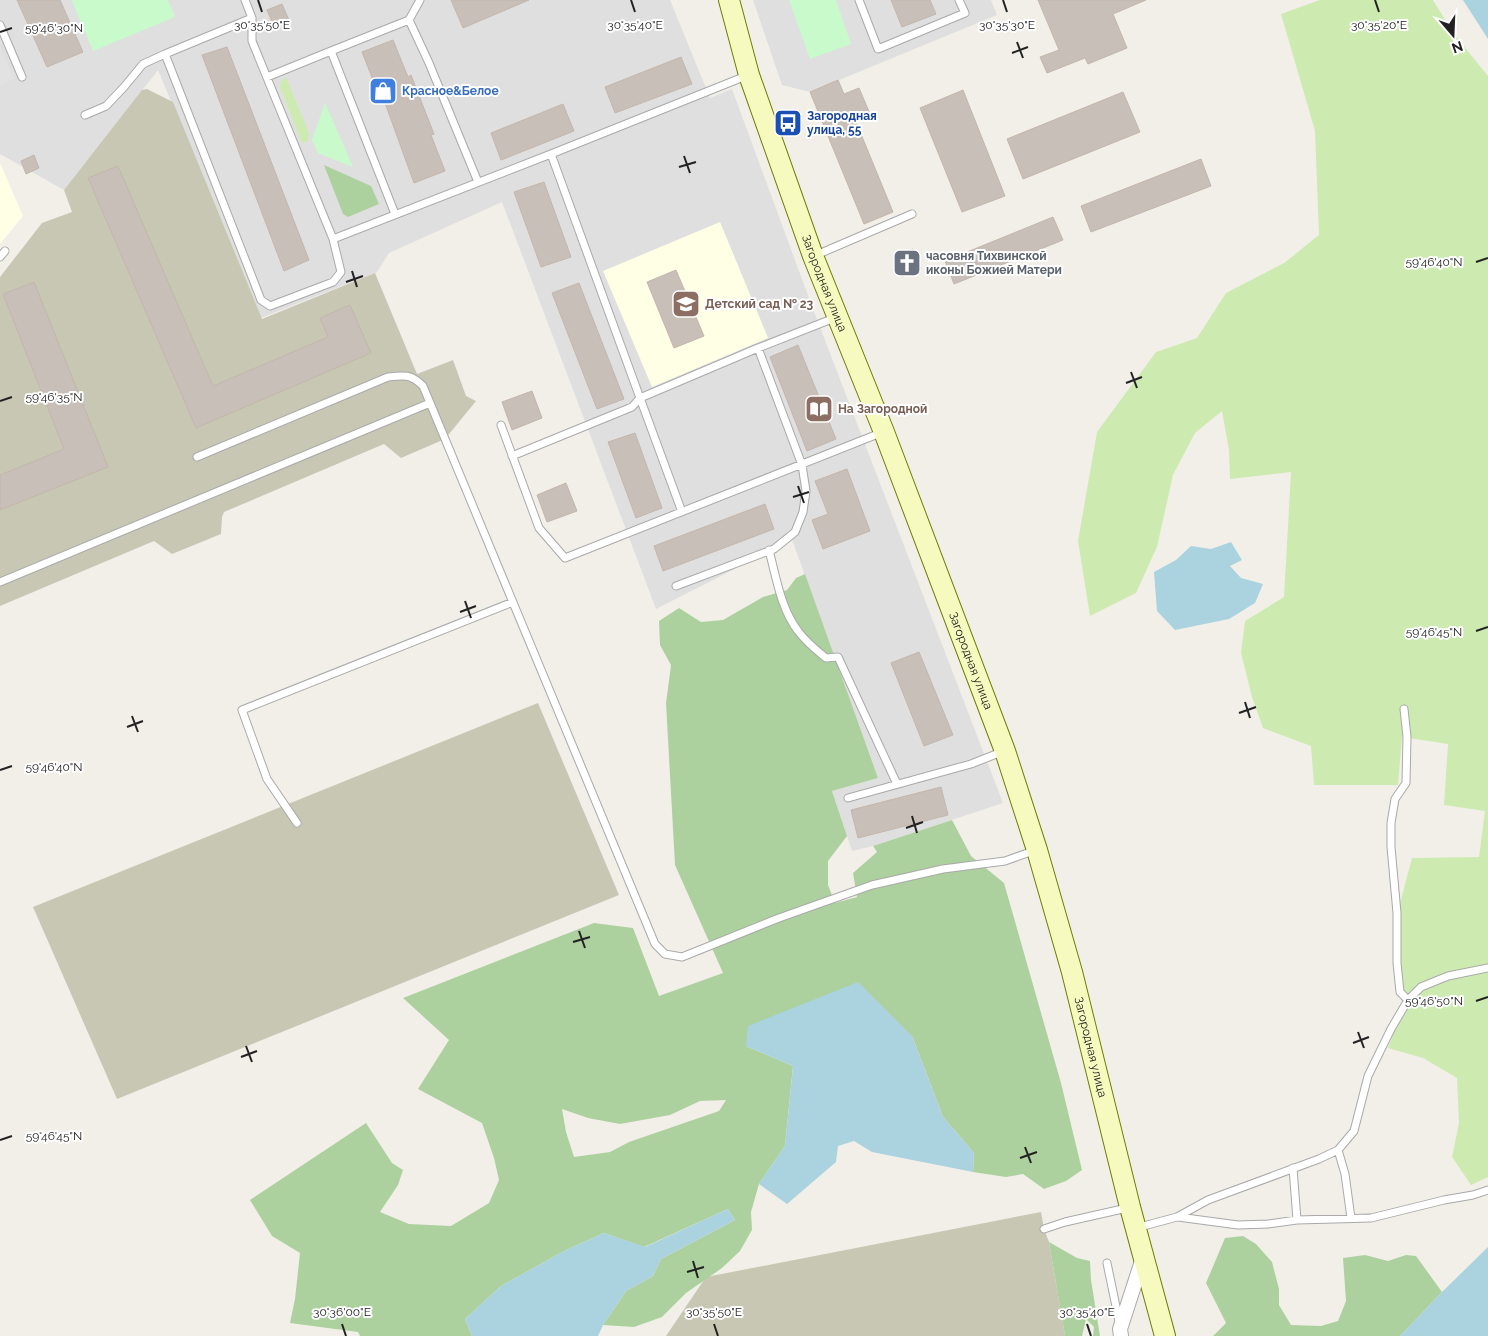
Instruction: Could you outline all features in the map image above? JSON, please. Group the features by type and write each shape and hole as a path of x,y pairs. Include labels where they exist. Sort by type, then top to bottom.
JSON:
{"main road":[{"name":"Загородная улица","path":"729,0 749,75 813,256 884,432 1004,751 1037,850 1072,972 1164,1336"}],"street":[{"path":"1121,1332 1143,1258"}],"lane":[{"path":"165,54 261,300 270,306 333,282 341,272 333,239 252,42 252,18 245,0"},
{"path":"267,77 409,20 420,0"},
{"path":"859,0 878,49 964,13 959,0"},
{"path":"85,115 106,106 124,88 143,64 252,18"},
{"path":"409,20 430,64 478,182"},
{"path":"0,25 22,77"},
{"path":"331,51 395,214"},
{"path":"333,239 749,75"},
{"path":"551,154 682,512"},
{"path":"813,256 912,214"},
{"path":"512,456 632,407 640,398 758,348 838,317"},
{"path":"676,586 769,550 795,532 803,512 806,491 802,465 758,348"},
{"path":"197,457 388,377 403,375 414,378 423,386 656,944 665,954 682,957 779,918 872,885 943,869 1005,861 1037,850"},
{"path":"0,582 430,403"},
{"path":"501,426 539,528 565,558 884,432"},
{"path":"769,550 785,606 797,630 812,647 826,658 838,657 897,784"},
{"path":"297,823 267,779 242,710 513,602"},
{"path":"1404,709 1408,737 1406,783 1395,800 1391,823 1391,848 1397,913 1397,963 1400,992 1408,1000"},
{"path":"848,798 971,764 1004,751"},
{"path":"1136,1228 1177,1217 1208,1200 1319,1159 1338,1150 1354,1131 1368,1076 1391,1029 1408,1000 1421,987 1448,976 1488,968"},
{"path":"1338,1150 1345,1174 1352,1218"},
{"path":"1293,1168 1297,1220"},
{"path":"1177,1217 1238,1225 1268,1224 1297,1220 1371,1218 1488,1190"},
{"path":"1044,1229 1065,1222 1130,1207"},
{"path":"1107,1263 1121,1332"}],"shaded area":[{"path":"0,0 670,0 710,98 732,89 813,309 1003,803 873,846 852,851 832,791 878,778 790,534 778,547 656,609 502,202 389,253 377,272 261,318 158,70 64,190 0,154"},
{"path":"753,0 991,0 997,15 810,92 782,85"},
{"path":"0,47 14,79 0,85"},
{"path":"147,89 173,102 262,319 375,273 417,374 453,360 466,396 476,401 445,439 401,458 384,444 224,512 221,534 172,554 154,541 0,606 0,277 42,223 72,212 64,190 142,90"},
{"path":"0,163 23,216 0,244"},
{"name":"Детский сад № 23","path":"720,222 768,338 652,387 603,271"},
{"path":"538,703 619,895 117,1099 33,907"},
{"path":"1041,1212 1049,1242 1065,1336 666,1336 706,1277"}],"green space":[{"path":"168,0 175,17 93,51 72,1"},
{"path":"789,0 836,0 851,44 810,59"},
{"path":"1320,0 1433,0 1454,34 1488,76 1488,1177 1471,1185 1452,1157 1459,1123 1457,1078 1423,1058 1388,1048 1403,1008 1394,926 1412,858 1479,857 1485,811 1444,805 1448,744 1402,737 1398,785 1314,785 1311,746 1263,728 1252,697 1241,653 1245,621 1284,597 1291,472 1230,479 1229,450 1222,411 1195,433 1173,475 1157,547 1136,593 1090,616 1078,541 1097,432 1156,352 1197,338 1226,293 1284,263 1319,235 1315,131 1281,14"},
{"path":"286,77 309,133 308,141 302,143 280,87 281,81"},
{"path":"325,103 353,167 318,153 312,140"},
{"path":"324,165 371,186 379,204 348,217 343,214"},
{"path":"805,574 878,778 832,791 847,836 828,861 828,885 835,903 857,897 853,873 877,852 873,846 952,820 971,856 1004,883 1061,1083 1082,1170 1066,1181 1044,1189 1023,1174 1006,1177 973,1172 974,1153 943,1117 912,1036 746,1046 793,1066 785,1146 759,1184 751,1212 752,1230 740,1251 722,1268 686,1293 662,1317 634,1327 603,1325 626,1291 653,1276 661,1259 735,1220 728,1209 644,1247 604,1233 566,1250 501,1286 465,1319 472,1336 360,1336 358,1332 290,1323 295,1299 300,1253 272,1236 250,1200 366,1123 392,1163 403,1170 398,1185 380,1212 409,1224 451,1226 489,1203 499,1180 482,1123 418,1089 449,1040 403,998 594,923 633,928 659,996 723,973 675,865 666,703 671,665 660,645 659,621 679,608 701,622 723,620 763,597 787,590 796,578","holes":["726,1100 719,1111 629,1142 610,1152 574,1157 566,1132 562,1109 588,1118 620,1124 670,1115 700,1101"]},
{"path":"1243,1236 1256,1244 1272,1262 1279,1289 1279,1305 1291,1325 1321,1326 1338,1321 1346,1301 1343,1258 1365,1255 1388,1261 1406,1255 1416,1256 1442,1292 1400,1336 1213,1336 1226,1323 1206,1283 1225,1238"},
{"path":"1049,1242 1077,1258 1090,1261 1091,1280 1100,1336 1093,1336 1094,1327 1086,1319 1082,1336 1065,1336"}],"water":[{"path":"1463,0 1488,0 1488,39"},
{"path":"1231,542 1242,560 1230,566 1241,578 1263,584 1255,603 1229,619 1175,630 1157,611 1154,572 1176,560 1191,546 1211,549"},
{"path":"858,982 912,1036 943,1117 974,1153 973,1172 872,1152 854,1141 838,1146 836,1162 787,1204 759,1184 785,1146 793,1066 746,1046 748,1026"},
{"path":"728,1209 735,1220 661,1259 653,1276 626,1291 603,1325 598,1336 472,1336 465,1319 501,1286 566,1250 604,1233 645,1247"},
{"path":"1488,1247 1488,1336 1400,1336 1442,1292"}],"building":[{"path":"17,0 60,0 83,52 47,67"},
{"path":"451,0 529,0 463,28"},
{"path":"891,0 930,0 936,14 902,27"},
{"path":"1038,0 1146,0 1113,14 1127,48 1088,64 1085,58 1047,73 1040,57 1059,50"},
{"path":"282,4 289,20 274,26 267,10"},
{"path":"393,40 408,77 411,75 434,134 431,135 445,171 414,183 380,89 377,90 362,52"},
{"path":"227,47 309,260 284,271 202,55"},
{"path":"681,57 692,84 615,113 605,87"},
{"path":"838,80 844,94 859,88 871,116 856,122 893,212 864,224 810,92"},
{"path":"963,90 1005,196 962,212 920,108"},
{"path":"1123,92 1140,132 1023,179 1007,139"},
{"path":"563,104 574,131 501,160 491,133"},
{"path":"34,155 39,168 26,174 21,161"},
{"path":"1201,159 1211,186 1091,232 1081,206"},
{"path":"118,166 213,386 328,337 320,318 350,305 371,353 196,428 88,178"},
{"path":"544,182 571,257 541,267 514,192"},
{"path":"1053,217 1063,240 954,284 945,261"},
{"name":"часовня Тихвинской иконы Божией Матери","path":"913,249 921,269 902,277 894,257"},
{"path":"676,270 704,336 674,348 647,282"},
{"path":"34,282 108,467 0,510 0,475 64,449 3,294"},
{"path":"579,283 624,399 597,409 552,293"},
{"path":"798,345 836,439 807,451 770,357"},
{"path":"532,391 542,418 512,430 502,402"},
{"path":"635,433 662,508 636,518 608,442"},
{"path":"847,469 870,531 823,549 812,520 828,514 815,481"},
{"path":"566,483 577,511 547,522 537,495"},
{"path":"765,504 774,529 663,571 654,546"},
{"path":"919,652 953,735 924,746 891,663"},
{"path":"941,787 948,815 858,838 851,810"}],"place":[{"name":"Красное&Белое","path":"383,91"},
{"name":"Загородная улица, 55","path":"788,123"},
{"name":"часовня Тихвинской иконы Божией Матери","path":"907,263"},
{"name":"Детский сад № 23","path":"686,304"},
{"name":"На Загородной","path":"819,409"}]}
